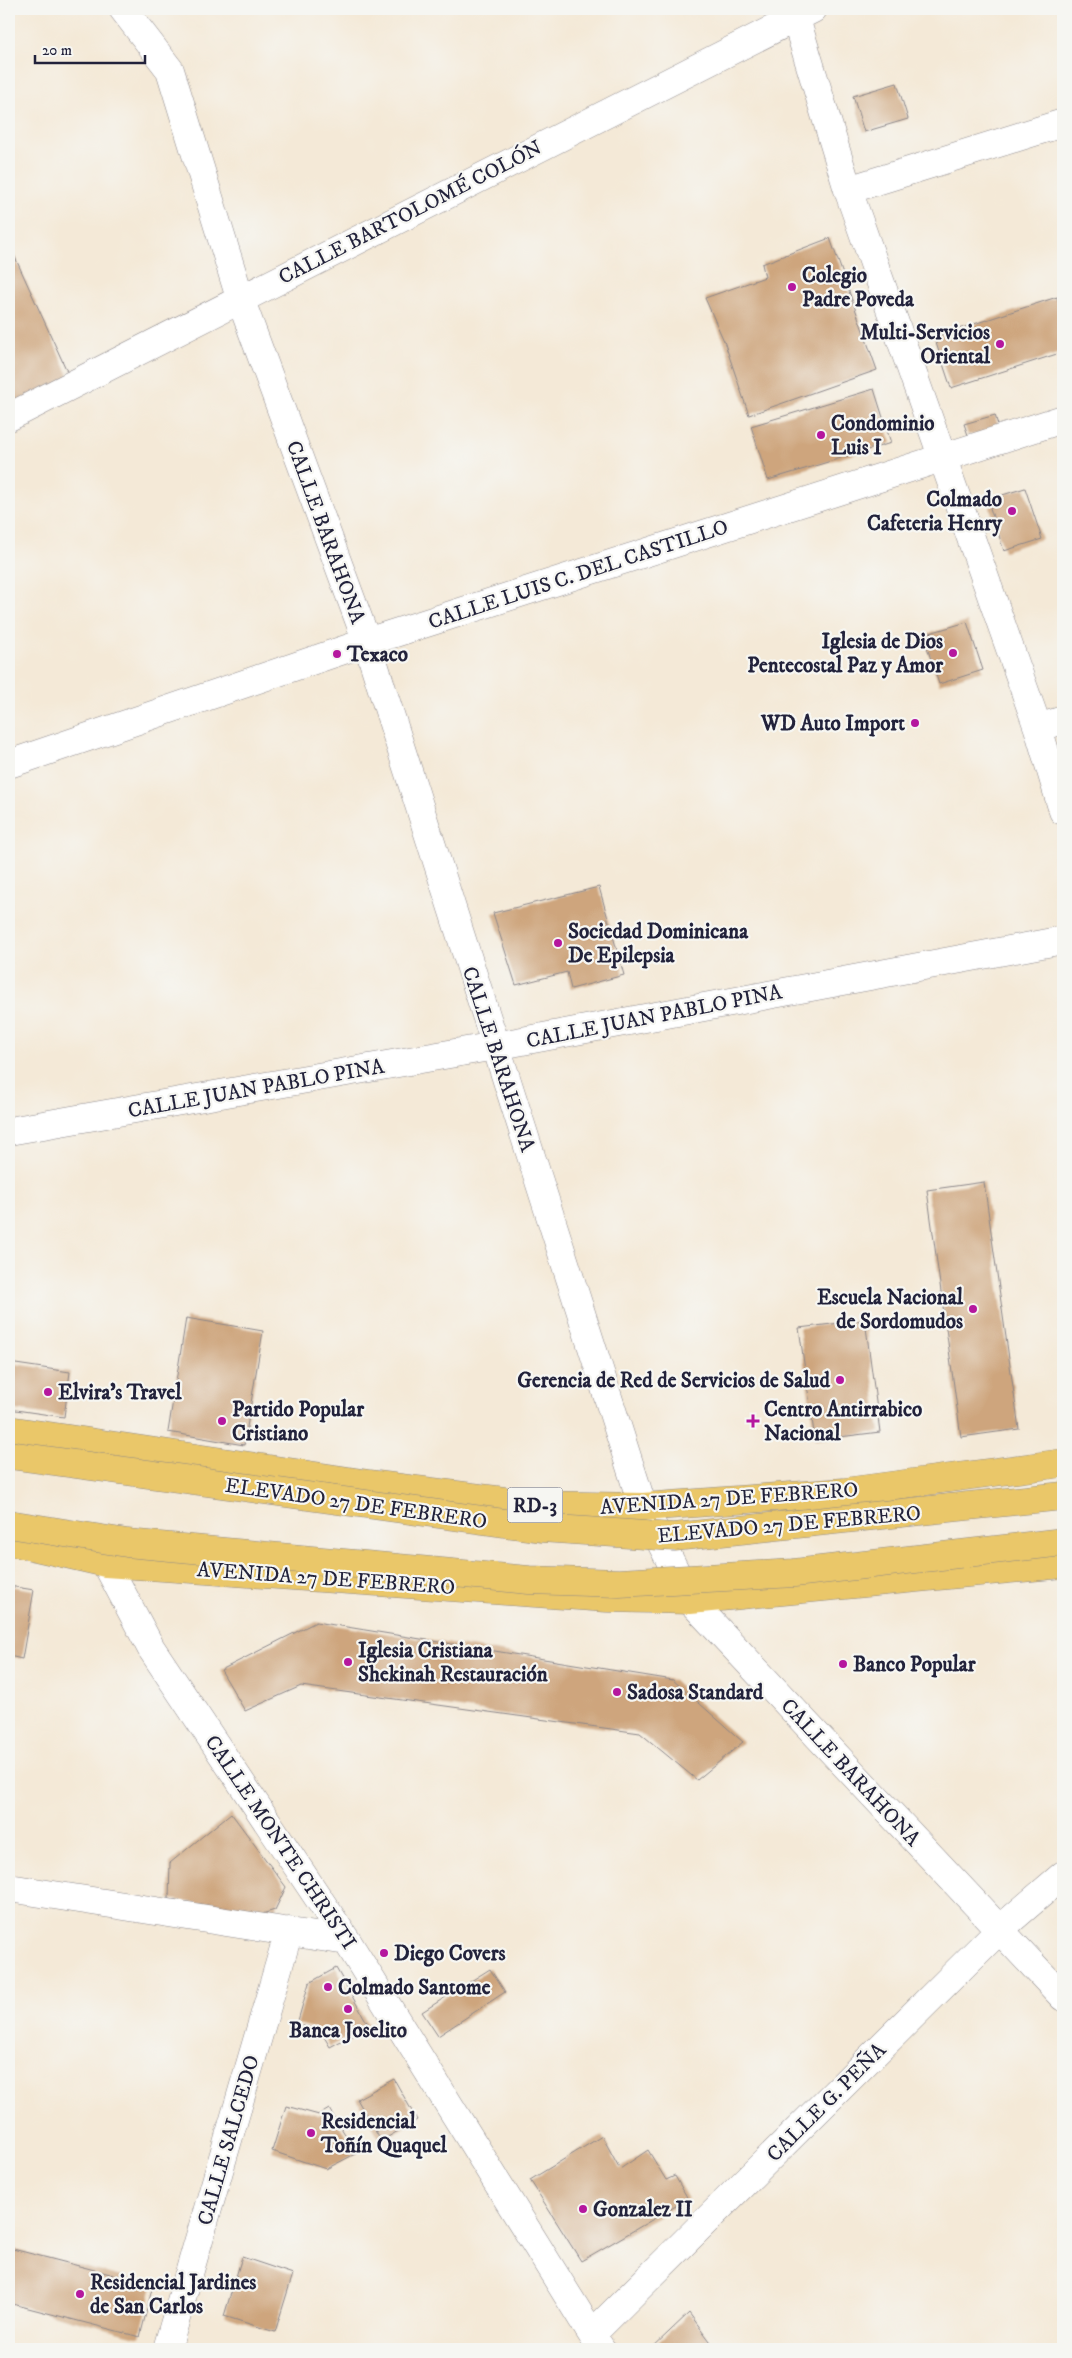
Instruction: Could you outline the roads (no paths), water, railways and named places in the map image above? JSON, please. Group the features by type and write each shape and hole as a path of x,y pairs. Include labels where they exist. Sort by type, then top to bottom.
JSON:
{"main road":[{"name":"AVENIDA 27 DE FEBRERO","path":"9,1430 369,1484 537,1505 643,1507 844,1492 1063,1463"},
{"name":"ELEVADO 27 DE FEBRERO","path":"9,1455 541,1528 674,1537 965,1508 1063,1496"},
{"path":"9,1524 127,1543 529,1580 619,1583 794,1573 1063,1542"},
{"name":"AVENIDA 27 DE FEBRERO","path":"9,1541 106,1563 607,1598 690,1600 1063,1564"}],"street":[{"name":"CALLE BARAHONA","path":"123,9 170,70 240,298 367,642 643,1507 690,1600 1063,1997"},
{"name":"CALLE BARTOLOMÉ COLÓN","path":"9,417 800,12"},
{"path":"800,12 848,190 942,457 1051,724 1063,811"},
{"path":"848,190 1063,124"},
{"name":"CALLE LUIS C. DEL CASTILLO","path":"9,764 367,642 1063,419"},
{"name":"CALLE JUAN PABLO PINA","path":"9,1132 495,1046 1063,940"},
{"name":"CALLE MONTE CHRISTI","path":"106,1563 151,1648 347,1941 597,2342"},
{"name":"CALLE G. PEÑA","path":"597,2342 999,1930 1063,1875"},
{"path":"9,1888 347,1941"},
{"name":"CALLE SALCEDO","path":"167,2349 289,1931"}],"place":[{"name":"Colegio Padre Poveda","path":"792,287"},
{"name":"Multi-Servicios Oriental","path":"1000,344"},
{"name":"Condominio Luis I","path":"821,435"},
{"name":"Colmado Cafeteria Henry","path":"1012,511"},
{"name":"Iglesia de Dios Pentecostal Paz y Amor","path":"953,653"},
{"name":"Texaco","path":"337,654"},
{"name":"WD Auto Import","path":"915,723"},
{"name":"Sociedad Dominicana De Epilepsia","path":"558,943"},
{"name":"Escuela Nacional de Sordomudos","path":"973,1309"},
{"name":"Gerencia de Red de Servicios de Salud","path":"840,1380"},
{"name":"Elvira's Travel","path":"48,1392"},
{"name":"Partido Popular Cristiano","path":"222,1421"},
{"name":"Centro Antirrabico Nacional","path":"753,1421"},
{"name":"Iglesia Cristiana Shekinah Restauración","path":"348,1662"},
{"name":"Banco Popular","path":"843,1664"},
{"name":"Sadosa Standard","path":"617,1692"},
{"name":"Diego Covers","path":"384,1953"},
{"name":"Colmado Santome","path":"328,1987"},
{"name":"Banca Joselito","path":"348,2009"},
{"name":"Residencial Toñín Quaquel","path":"311,2133"},
{"name":"Gonzalez II","path":"583,2209"},
{"name":"Residencial Jardines de San Carlos","path":"80,2294"}]}
